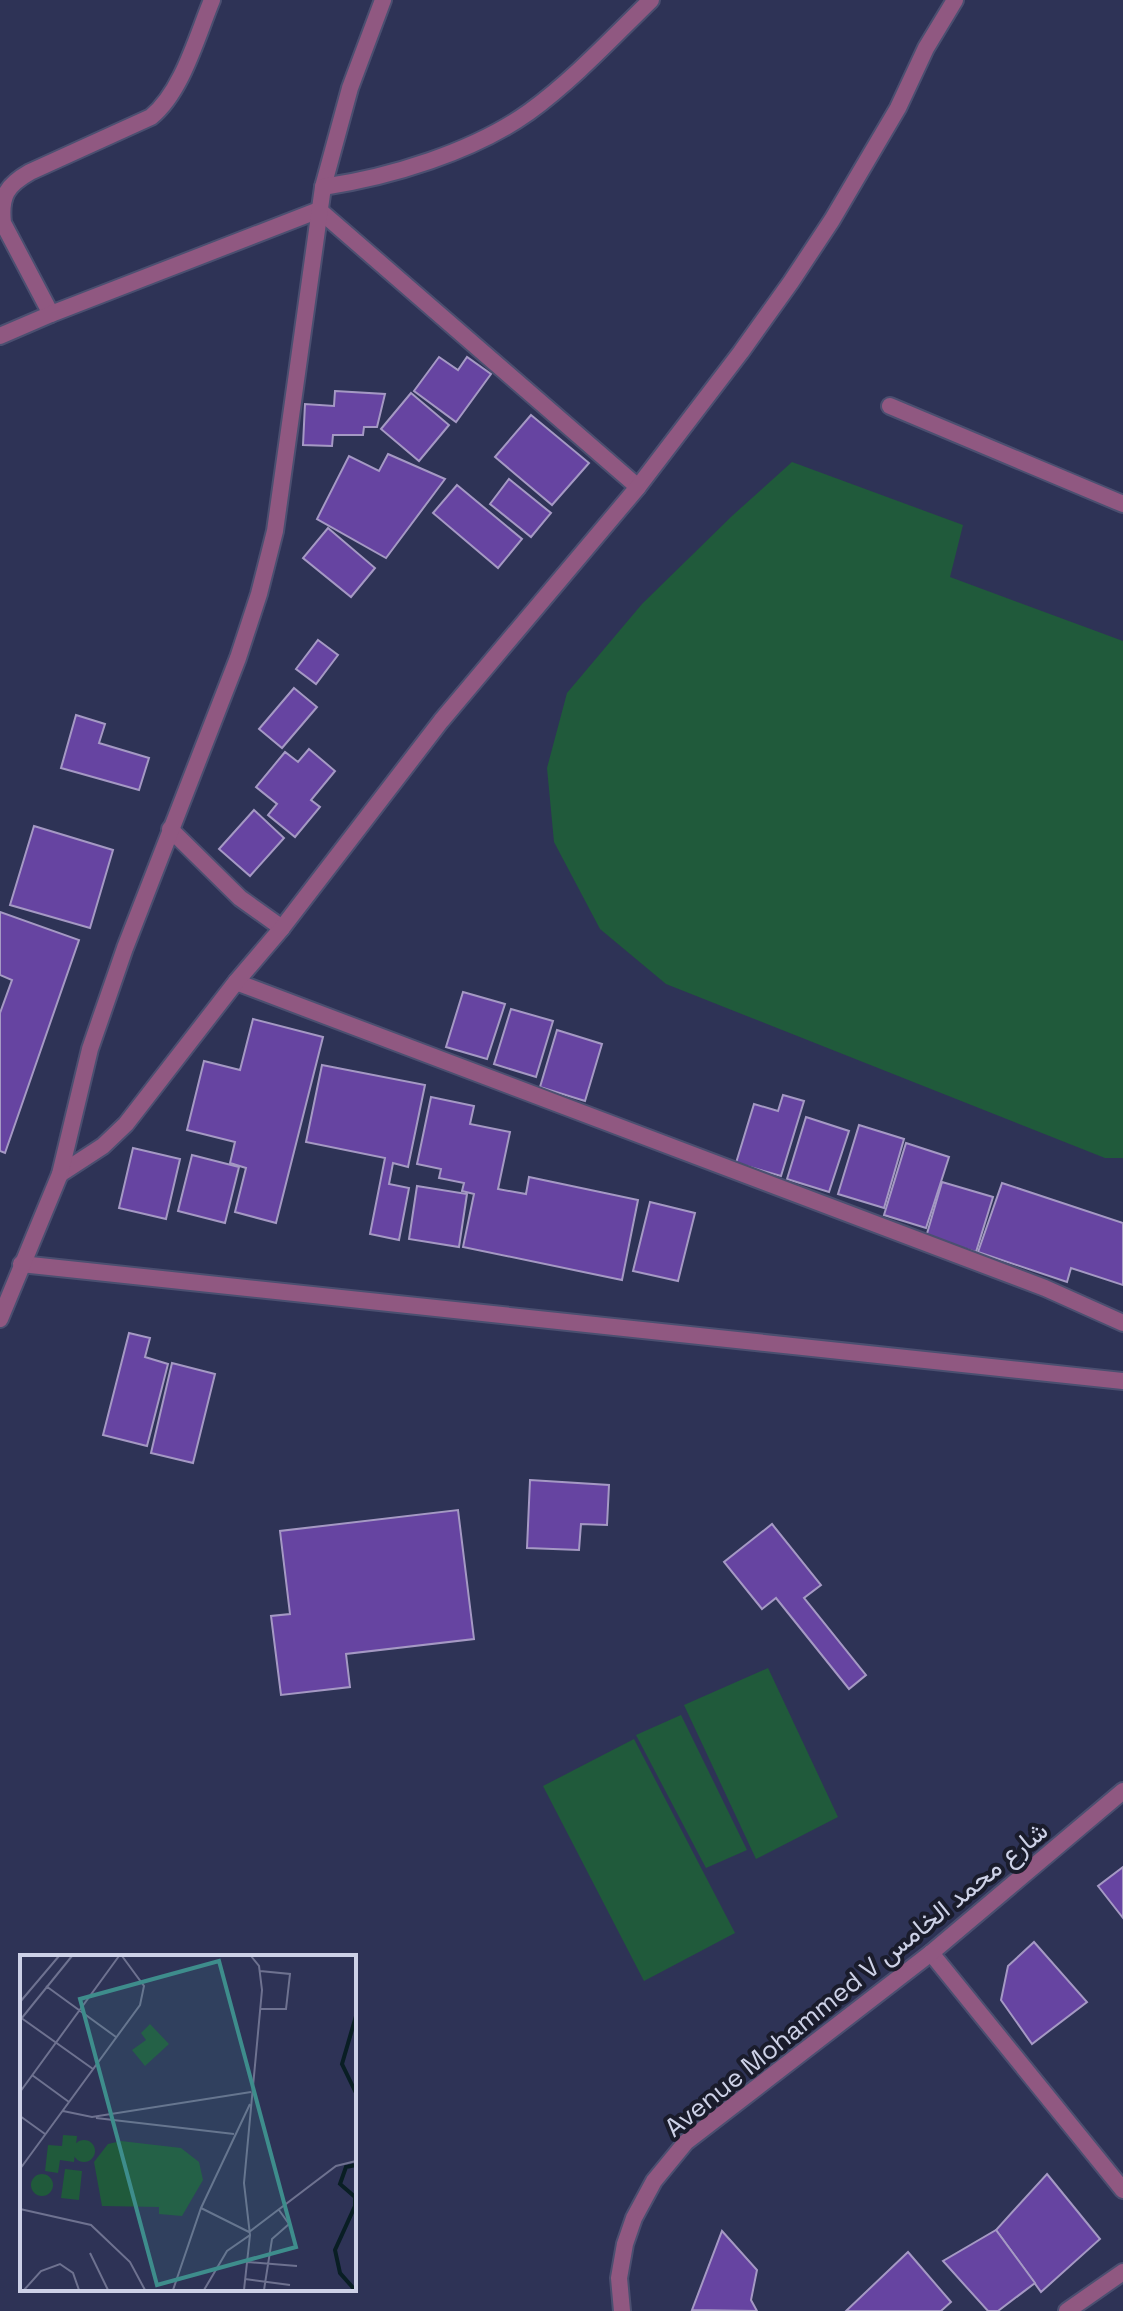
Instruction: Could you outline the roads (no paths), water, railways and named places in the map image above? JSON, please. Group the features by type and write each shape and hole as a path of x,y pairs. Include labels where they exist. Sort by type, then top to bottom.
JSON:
{"street":[{"path":"51,314 3,223 1,208 6,194 13,182 30,172 151,117 162,108 177,83 212,0"},
{"path":"0,1319 60,1174 90,1049 170,829 238,658 259,594 275,531 323,187 350,88 383,0"},
{"path":"323,187 369,180 414,167 477,141 527,113 561,86 651,0"},
{"path":"60,1174 103,1146 126,1124 441,721 638,487 758,329 832,220 898,108 926,48 955,0"},
{"path":"0,336 319,210"},
{"path":"319,210 638,487"},
{"path":"890,406 1123,504"},
{"path":"170,829 240,898 282,928"},
{"path":"236,982 1045,1288 1123,1323"},
{"path":"21,1264 1123,1381"},
{"name":"Avenue Mohammed V شارع محمد الخامس","path":"622,2311 619,2278 625,2244 634,2218 654,2181 686,2142 931,1953 1123,1791"},
{"path":"931,1953 1123,2190"},
{"path":"1067,2311 1123,2272"}]}
